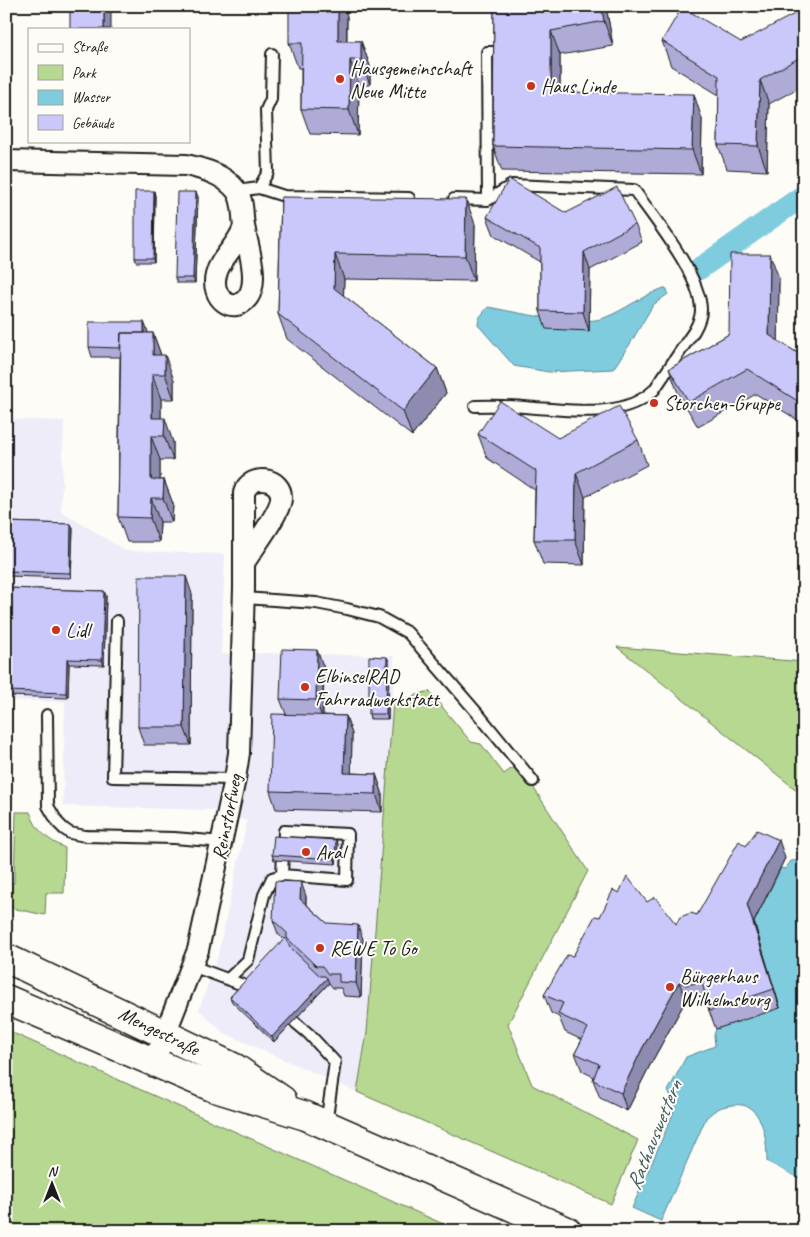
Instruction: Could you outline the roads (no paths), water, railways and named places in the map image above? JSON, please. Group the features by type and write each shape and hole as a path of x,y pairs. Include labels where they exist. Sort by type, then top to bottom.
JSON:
{"main road":[{"name":"Mengestraße","path":"6,958 235,1068 316,1120"},
{"name":"Mengestraße","path":"6,999 212,1087 316,1120 566,1231"}],"street":[{"path":"6,160 186,165 210,171 221,177 237,191 241,201 244,226"},
{"name":"Reinstorfweg","path":"154,1062 198,950 223,842 235,779 239,753 244,563"}],"lane":[{"path":"488,200 487,52 503,52"},
{"path":"259,188 268,172 266,110 271,99 272,54"},
{"path":"445,199 488,200 512,185 634,190 671,240 696,287 701,310 699,321 694,331 654,390 645,398 634,403 616,408 584,411 503,405 475,406"},
{"path":"237,191 259,188 284,196 415,198"},
{"path":"359,197 359,211"},
{"path":"244,598 316,603 347,609 380,617 408,634 479,715 532,781"},
{"path":"117,621 112,778 235,779"},
{"path":"47,715 48,806 58,823 70,834 223,842"},
{"path":"228,979 248,960 264,895 272,878 282,874 347,880 348,834 284,831 282,874"},
{"path":"192,966 243,985 260,996"},
{"path":"276,1008 309,1034 335,1062 316,1120"}],"water":[{"path":"664,288 667,289 668,294 653,305 613,369 549,372 514,366 478,325 479,318 488,307 563,320 579,321 604,318"},
{"path":"804,860 804,1181 767,1162 766,1143 761,1123 751,1109 742,1105 724,1107 715,1110 706,1118 661,1221 632,1208 673,1114 674,1101 668,1091 686,1057 715,1046 714,1035 716,1029 780,1007 754,922 781,868 785,869 791,861"}],"waterway":[{"path":"699,269 804,195"}],"place":[{"name":"Hausgemeinschaft Neue Mitte","path":"340,79"},
{"name":"Haus Linde","path":"531,86"},
{"name":"Storchen-Gruppe","path":"654,403"},
{"name":"Lidl","path":"56,630"},
{"name":"ElbinselRAD Fahrradwerkstatt","path":"305,687"},
{"name":"Aral","path":"306,852"},
{"name":"REWE To Go","path":"320,948"},
{"name":"Bürgerhaus Wilhelmsburg","path":"670,987"}],"water label":[{"name":"Rathauswettern","path":"654,1135"}]}
